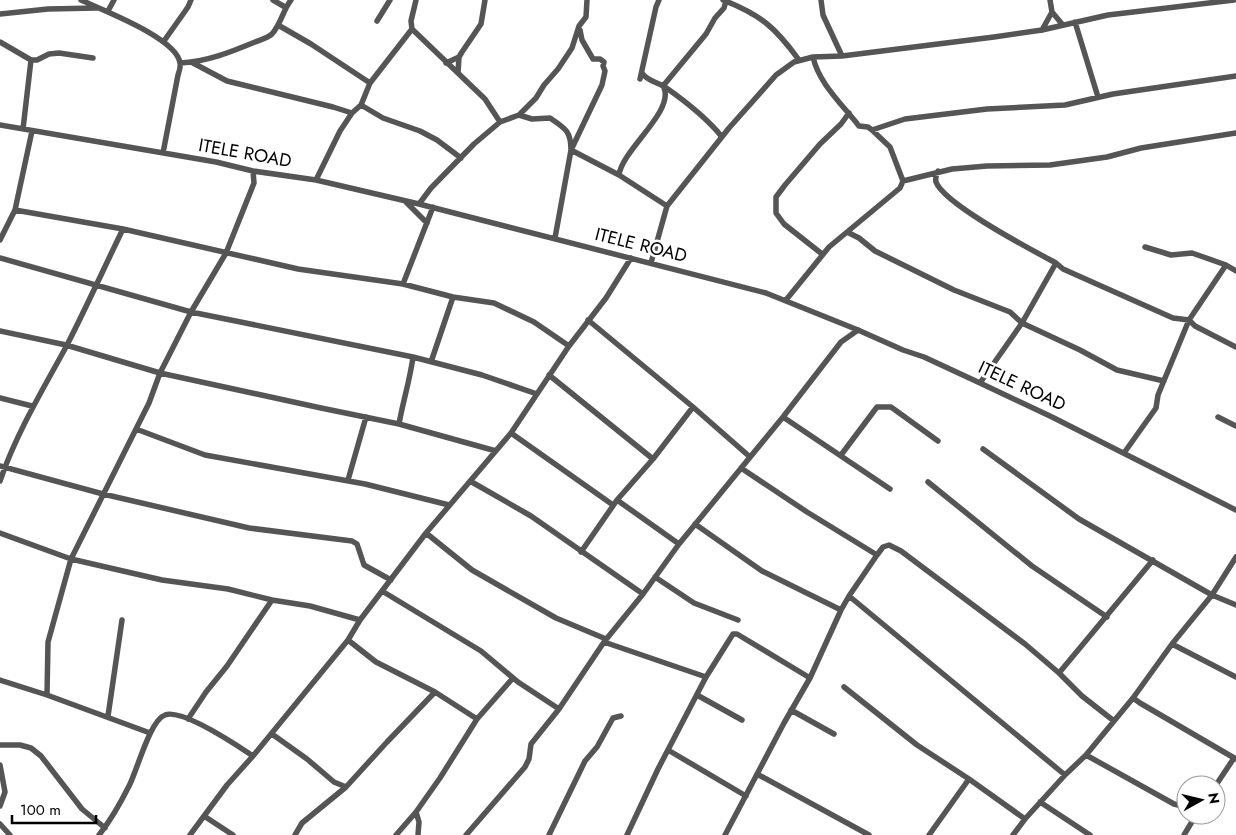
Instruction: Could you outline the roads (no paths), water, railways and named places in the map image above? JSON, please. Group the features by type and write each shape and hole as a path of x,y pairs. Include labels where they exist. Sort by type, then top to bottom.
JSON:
{"street":[{"path":"81,0 108,11 164,41 180,63 163,153"},
{"path":"108,11 114,0"},
{"path":"164,41 191,0"},
{"path":"273,0 285,7"},
{"path":"180,63 193,63 224,55 271,35 278,25 285,7 291,0"},
{"path":"377,21 390,0"},
{"path":"416,0 411,21 412,29 485,99 500,122"},
{"path":"458,73 459,57 481,24 485,0"},
{"path":"419,204 431,188 474,144 500,122 519,115 536,98 572,48 579,26 586,17 587,0"},
{"path":"659,0 641,76 663,86 713,126 722,137"},
{"path":"821,0 822,15 842,56"},
{"path":"1050,0 1052,12 1062,24"},
{"path":"652,262 667,206 729,128 776,75 788,65 799,60 994,37 1042,30 1108,15 1234,0"},
{"path":"663,86 706,34 715,18 724,8 724,1 740,3 774,29 799,60"},
{"path":"0,14 48,9 100,8"},
{"path":"1042,30 1052,12"},
{"path":"1075,22 1098,97"},
{"path":"278,25 370,84"},
{"path":"571,150 599,91 605,71 604,62 600,59 593,59 590,56 582,40 579,26"},
{"path":"316,180 340,131 352,113 361,105 370,84 412,29"},
{"path":"0,42 31,60 59,53 93,58"},
{"path":"446,63 459,57"},
{"path":"786,300 822,254 900,188 903,181 890,147 868,127 859,126 831,92 817,71 813,57"},
{"path":"24,129 31,60"},
{"path":"193,63 228,81 352,113"},
{"path":"872,130 905,119 940,114 1065,105 1098,97 1162,86 1236,76"},
{"path":"619,175 628,155 652,125 664,103 666,93 663,86"},
{"path":"361,105 383,118 420,131 437,140 461,158"},
{"path":"822,254 784,224 776,213 776,197 849,113"},
{"path":"519,115 532,119 550,118 568,132 571,140 571,150 555,238"},
{"name":"ITELE ROAD","path":"0,125 163,153 253,171 316,180 433,207 652,262 766,293 858,330 980,383 1124,452 1236,510"},
{"path":"713,126 729,128"},
{"path":"0,240 15,210 32,130"},
{"path":"903,181 938,171 987,166 1050,165 1107,157 1141,148 1236,133"},
{"path":"571,150 619,175 667,206"},
{"path":"253,171 254,184"},
{"path":"938,171 935,177 936,183 958,207 1063,269 1173,318 1189,320 1195,326 1236,347"},
{"path":"47,695 48,642 71,559 149,403 160,373 191,312 226,253 254,184 261,172"},
{"path":"406,202 426,223"},
{"path":"403,284 433,207"},
{"path":"15,210 123,229 298,269 403,284 454,297 494,303 534,322 569,346"},
{"path":"0,481 2,466 32,406 66,345 123,229"},
{"path":"847,232 859,238 875,251 954,290 1010,312 1022,323 1080,350 1117,370 1164,381"},
{"path":"1145,247 1170,255 1192,253 1226,265 1236,271"},
{"path":"0,258 191,312 413,357 482,375 537,394"},
{"path":"190,835 227,785 254,756 348,640 360,620 426,533 511,433 569,346 606,298 631,258"},
{"path":"980,383 1022,323 1056,264"},
{"path":"1124,452 1156,408 1158,395 1189,320 1226,265"},
{"path":"431,362 454,297"},
{"path":"588,320 750,457"},
{"path":"466,835 525,767 530,759 531,744 559,709 605,640 643,594 679,544 783,417 841,342 858,330"},
{"path":"0,331 66,345 160,373 399,424 496,451"},
{"path":"399,424 403,402 410,384 413,357"},
{"path":"549,375 653,459"},
{"path":"0,398 32,406"},
{"path":"581,552 615,502 653,459 693,407"},
{"path":"841,455 877,407 892,407 938,441"},
{"path":"348,480 366,417"},
{"path":"783,417 890,489"},
{"path":"1218,417 1236,426"},
{"path":"136,429 204,455 348,480 449,505"},
{"path":"511,433 679,544"},
{"path":"983,449 1079,520 1153,560 1212,595 1236,606"},
{"path":"2,466 103,494 249,528 352,541 357,544 364,565 390,580"},
{"path":"741,468 877,555"},
{"path":"470,481 531,516 643,594"},
{"path":"928,482 1032,566 1107,617"},
{"path":"696,524 762,570 841,610"},
{"path":"0,533 71,559 162,580 228,589 272,600 310,606 360,620"},
{"path":"426,533 472,570 556,618 605,640 706,677"},
{"path":"728,834 757,774 810,678 841,610 877,555 883,547 889,545 901,551 1025,644 1082,696 1114,721"},
{"path":"1013,835 1040,802 1086,755 1133,698 1172,644 1212,595 1236,557"},
{"path":"1059,674 1153,560"},
{"path":"655,577 694,603 738,620"},
{"path":"382,591 481,651 513,678 559,709"},
{"path":"849,596 1065,775"},
{"path":"188,719 206,692 228,666 272,600"},
{"path":"108,716 122,620"},
{"path":"627,835 706,677 733,634 737,634 810,678"},
{"path":"348,640 376,662 435,692 477,719"},
{"path":"1172,644 1236,677"},
{"path":"396,835 416,812 440,778 477,719 513,678"},
{"path":"0,680 108,716 150,733"},
{"path":"844,687 917,745 969,779 1024,820"},
{"path":"295,835 302,823 346,787 435,692"},
{"path":"697,695 742,720"},
{"path":"1133,698 1235,758 1223,775"},
{"path":"791,710 834,734"},
{"path":"99,835 130,784 150,733 159,718 165,714 173,714 200,724 254,756"},
{"path":"549,835 586,761 613,718 621,716"},
{"path":"272,734 307,758 334,782 346,787"},
{"path":"0,745 20,745 31,748 41,756 82,809 105,828"},
{"path":"668,750 746,796"},
{"path":"1086,755 1176,804"},
{"path":"0,765 5,792 0,806"},
{"path":"757,774 868,835"},
{"path":"929,835 969,779"},
{"path":"1040,802 1090,835"},
{"path":"416,812 419,822 418,835"},
{"path":"204,816 233,835"},
{"path":"0,824 10,835"}]}
